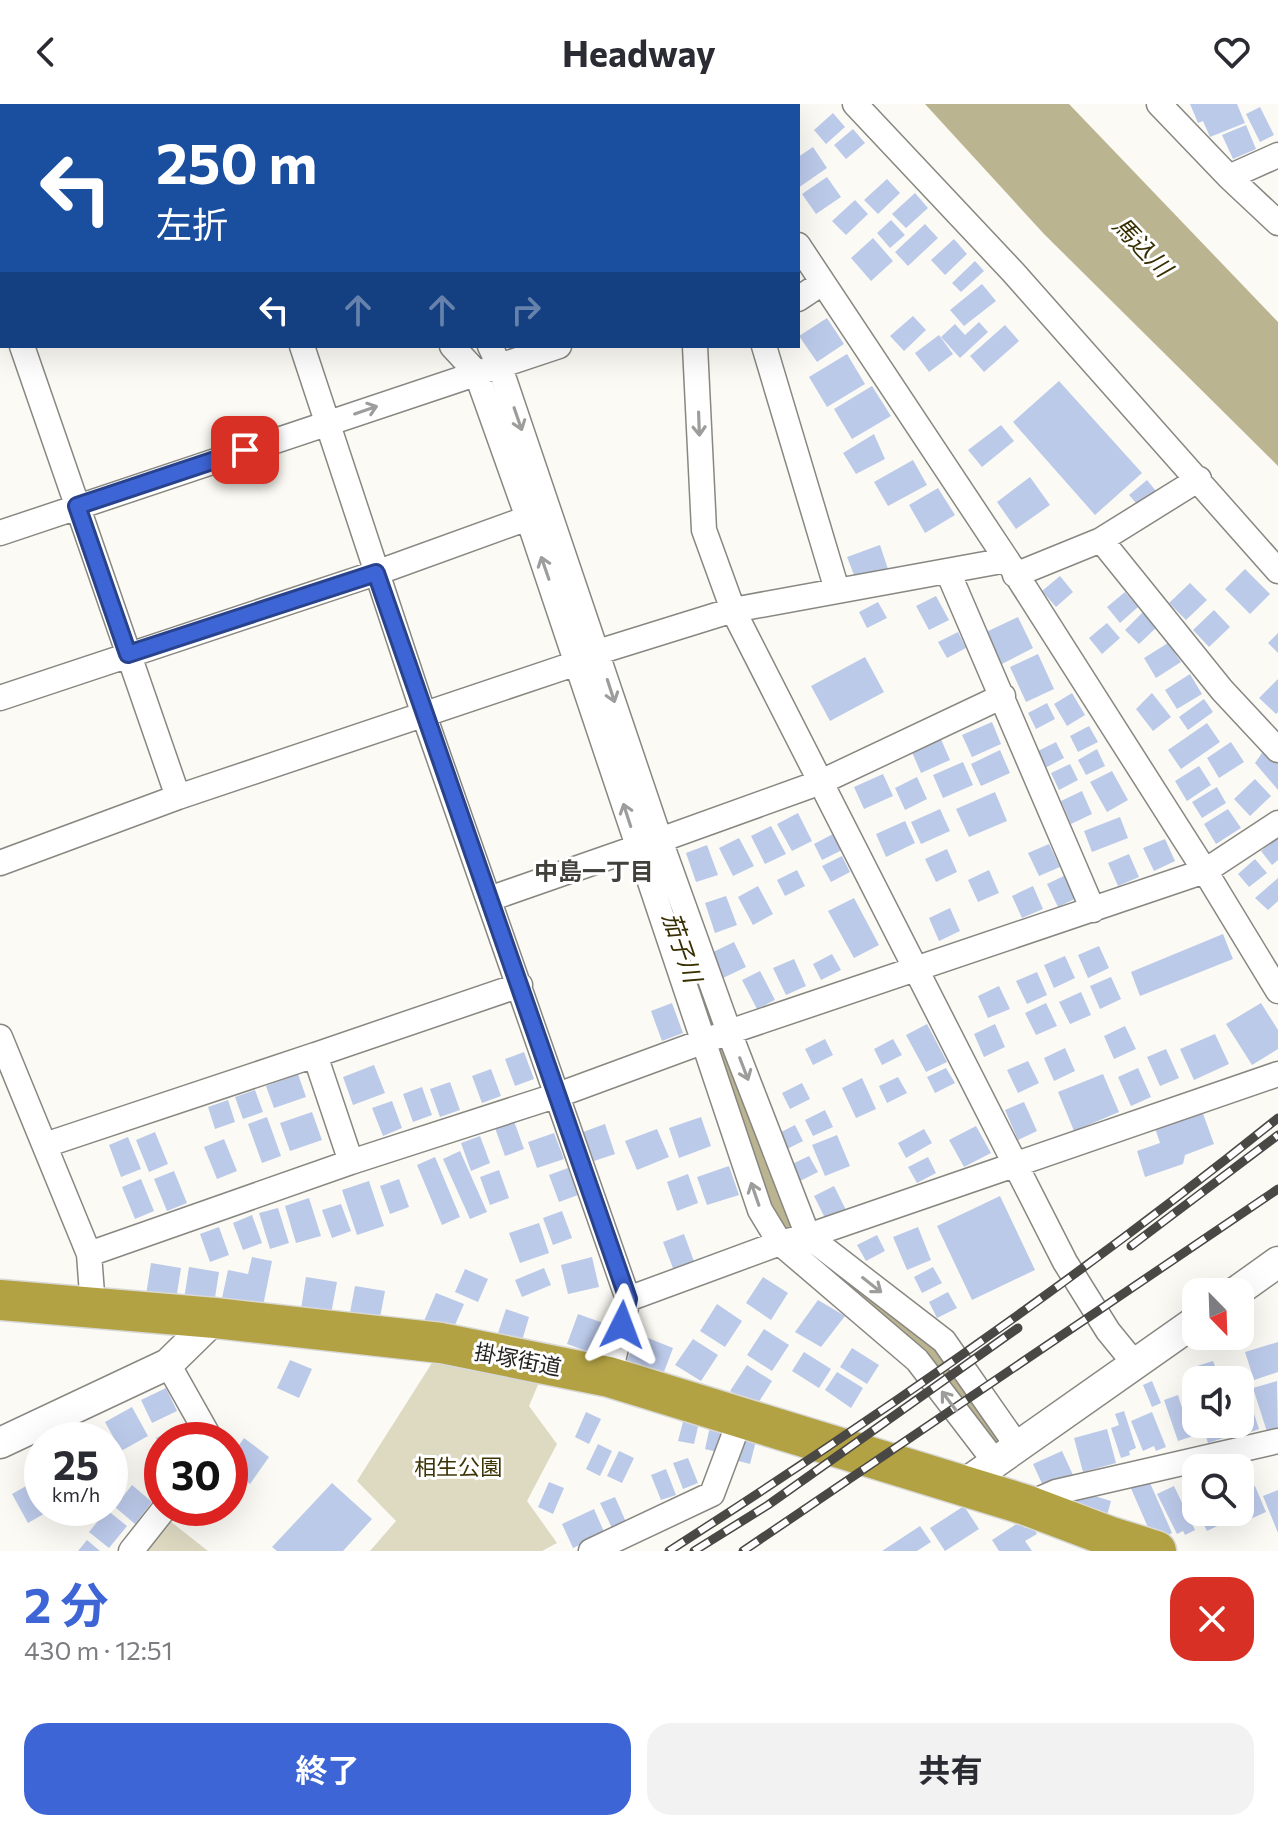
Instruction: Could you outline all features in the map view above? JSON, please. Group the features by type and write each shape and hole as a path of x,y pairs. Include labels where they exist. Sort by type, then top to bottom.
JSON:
{"highway":[{"name":"掛塚街道","path":"0,1300 215,1318 441,1343 609,1377 1026,1505 1101,1544 1156,1551"}],"street":[{"path":"855,104 1013,272 1278,571"},
{"path":"1159,104 1278,223"},
{"path":"1229,177 1278,155"},
{"path":"800,248 1011,567 1278,991"},
{"path":"800,298 822,283"},
{"path":"23,348 178,797"},
{"path":"303,348 424,715 628,1299 609,1377"},
{"path":"454,348 476,372 528,518 588,658"},
{"path":"0,533 476,372 495,356 546,348"},
{"path":"695,348 704,530 733,610 1072,1275 1108,1331 1135,1364"},
{"path":"765,348 837,590"},
{"path":"495,356 649,843 702,1042 760,1210 780,1243 917,1360 1007,1455"},
{"path":"0,863 178,797 733,610 948,572 1011,567 1101,540 1199,479"},
{"path":"0,698 376,573 528,518"},
{"path":"1101,540 1222,690 1278,750"},
{"path":"948,572 1093,910"},
{"path":"489,899 821,782 1003,696"},
{"path":"89,1254 1205,871 1278,823"},
{"path":"649,843 729,1032 808,1236 944,1341 1007,1455"},
{"path":"45,1145 520,985"},
{"path":"0,1037 6,1066 45,1145 89,1254 93,1307"},
{"path":"315,1055 351,1162"},
{"path":"628,1299 780,1243 1278,1074"},
{"path":"1254,1279 1278,1262"},
{"path":"0,1443 168,1364 215,1318"},
{"path":"963,1485 1182,1331"},
{"path":"168,1364 201,1422"},
{"path":"591,1551 712,1494 741,1417"},
{"path":"1026,1505 1056,1492 1278,1441"},
{"path":"131,1551 151,1526"}],"green space":[{"name":"相生公園","path":"444,1344 545,1368 529,1406 557,1444 527,1501 557,1543 542,1551 370,1551 396,1521 357,1481"},
{"path":"166,1526 176,1526 208,1551 144,1551"}],"water":[{"name":"馬込川","path":"925,104 1069,104 1278,322 1278,466 1044,234"}],"building":[{"path":"1190,104 1237,104 1245,123 1210,137 1203,121 1198,123"},
{"path":"1260,107 1274,135 1260,142 1246,114"},
{"path":"833,113 845,127 826,144 814,130"},
{"path":"1246,125 1256,149 1233,159 1222,135"},
{"path":"853,129 865,143 846,159 834,145"},
{"path":"813,147 827,168 800,187 800,156"},
{"path":"827,177 841,197 816,214 802,194"},
{"path":"887,179 900,193 878,214 864,200"},
{"path":"915,193 928,208 906,228 892,214"},
{"path":"855,200 868,214 846,235 832,221"},
{"path":"891,220 905,235 890,248 877,233"},
{"path":"925,224 938,238 908,266 895,252"},
{"path":"873,238 893,261 871,281 851,258"},
{"path":"954,239 967,254 945,275 931,260"},
{"path":"975,261 984,271 961,292 952,283"},
{"path":"982,284 996,301 964,326 950,310"},
{"path":"913,316 926,330 904,351 890,336"},
{"path":"827,318 844,344 817,362 800,335"},
{"path":"979,322 988,332 960,358 941,337 955,324 965,335"},
{"path":"1005,325 1019,341 984,372 970,356"},
{"path":"939,335 953,354 929,372 915,353"},
{"path":"847,354 865,384 827,407 809,377"},
{"path":"1059,381 1142,473 1095,515 1013,422"},
{"path":"872,386 891,416 852,439 834,409"},
{"path":"1001,425 1014,441 982,467 968,450"},
{"path":"874,434 885,459 856,474 843,453"},
{"path":"913,460 927,485 888,506 874,482"},
{"path":"1030,477 1050,505 1016,529 997,502"},
{"path":"1147,480 1160,496 1142,510 1129,495"},
{"path":"938,488 955,515 925,533 909,505"},
{"path":"880,545 888,569 856,580 847,557"},
{"path":"1245,569 1270,594 1250,614 1225,589"},
{"path":"1060,576 1073,592 1056,607 1042,591"},
{"path":"1190,583 1207,600 1186,620 1169,603"},
{"path":"1125,592 1138,607 1120,623 1107,607"},
{"path":"936,596 949,620 929,630 916,606"},
{"path":"878,602 887,618 867,628 859,612"},
{"path":"1214,610 1230,627 1209,647 1193,630"},
{"path":"1143,612 1157,627 1139,644 1125,630"},
{"path":"1018,617 1033,648 1002,664 986,632"},
{"path":"1107,623 1120,638 1102,654 1089,638"},
{"path":"958,632 966,648 947,658 938,642"},
{"path":"1278,633 1278,653 1268,643"},
{"path":"1168,643 1181,662 1156,678 1144,658"},
{"path":"1038,654 1054,689 1026,702 1010,667"},
{"path":"865,657 884,692 830,721 811,686"},
{"path":"1190,674 1202,694 1177,709 1165,690"},
{"path":"1278,679 1278,712 1276,714 1259,698"},
{"path":"1072,693 1085,715 1067,726 1054,704"},
{"path":"1152,693 1171,717 1153,731 1136,709"},
{"path":"1204,699 1213,712 1188,730 1179,717"},
{"path":"1047,703 1055,719 1036,729 1028,713"},
{"path":"992,722 1001,744 972,757 962,735"},
{"path":"1207,723 1220,742 1181,769 1168,750"},
{"path":"1089,726 1098,742 1078,752 1070,736"},
{"path":"940,737 950,760 921,773 911,750"},
{"path":"1056,742 1064,758 1045,768 1036,752"},
{"path":"1231,742 1244,762 1219,778 1207,758"},
{"path":"1097,749 1105,766 1086,775 1078,760"},
{"path":"1000,750 1010,773 981,786 971,764"},
{"path":"1264,750 1278,764 1278,790 1255,763"},
{"path":"963,762 973,785 943,798 933,775"},
{"path":"1070,764 1078,780 1059,790 1051,773"},
{"path":"1199,766 1211,785 1187,801 1175,781"},
{"path":"1112,771 1128,800 1107,812 1090,782"},
{"path":"883,774 893,796 864,809 854,787"},
{"path":"917,777 927,799 905,810 895,788"},
{"path":"1255,779 1271,796 1250,816 1234,799"},
{"path":"1217,787 1226,803 1202,818 1192,802"},
{"path":"1082,791 1092,814 1071,824 1061,801"},
{"path":"995,792 1007,821 969,837 956,809"},
{"path":"940,809 950,831 921,844 911,822"},
{"path":"1228,809 1241,828 1216,844 1204,824"},
{"path":"798,813 812,841 792,851 777,824"},
{"path":"1120,817 1128,838 1092,852 1084,831"},
{"path":"905,821 915,843 886,857 876,834"},
{"path":"771,826 786,854 765,864 751,836"},
{"path":"833,834 842,850 822,860 814,844"},
{"path":"1278,837 1278,860 1272,865 1261,851"},
{"path":"739,838 754,866 733,876 719,848"},
{"path":"1165,839 1175,861 1154,871 1143,848"},
{"path":"1049,844 1060,867 1039,876 1028,853"},
{"path":"707,845 718,875 696,882 686,853"},
{"path":"947,849 957,872 936,882 925,859"},
{"path":"1129,854 1139,877 1118,886 1108,863"},
{"path":"842,856 850,872 831,882 822,866"},
{"path":"1255,859 1267,873 1249,887 1238,874"},
{"path":"797,870 805,886 785,896 777,880"},
{"path":"989,870 999,893 978,902 968,880"},
{"path":"1068,874 1079,897 1058,907 1047,884"},
{"path":"1278,878 1278,901 1268,910 1255,898"},
{"path":"758,886 773,914 753,925 738,897"},
{"path":"1033,886 1043,909 1022,918 1012,896"},
{"path":"726,896 737,925 715,933 705,903"},
{"path":"854,898 879,945 854,958 828,911"},
{"path":"950,908 960,931 939,941 929,918"},
{"path":"1223,934 1233,959 1140,996 1131,972"},
{"path":"734,942 746,967 723,978 711,953"},
{"path":"1099,946 1109,968 1088,978 1078,955"},
{"path":"832,954 841,970 821,980 813,964"},
{"path":"1065,956 1075,978 1054,988 1044,965"},
{"path":"794,959 806,986 786,995 773,968"},
{"path":"760,971 775,1000 757,1009 742,980"},
{"path":"1037,972 1047,995 1027,1004 1016,981"},
{"path":"1111,977 1121,999 1100,1009 1090,986"},
{"path":"999,986 1010,1009 988,1018 978,996"},
{"path":"1081,992 1091,1015 1070,1024 1059,1002"},
{"path":"672,1003 683,1033 662,1041 651,1011"},
{"path":"1046,1003 1057,1026 1036,1035 1025,1013"},
{"path":"1261,1003 1278,1030 1278,1049 1252,1065 1226,1024"},
{"path":"927,1024 947,1062 926,1072 906,1035"},
{"path":"995,1024 1005,1047 984,1057 974,1034"},
{"path":"1125,1026 1136,1049 1114,1059 1104,1036"},
{"path":"1215,1034 1229,1064 1194,1080 1180,1049"},
{"path":"825,1039 833,1055 813,1065 805,1049"},
{"path":"893,1039 902,1055 882,1065 874,1049"},
{"path":"1065,1048 1075,1071 1054,1081 1044,1058"},
{"path":"1166,1049 1179,1078 1160,1086 1147,1057"},
{"path":"524,1052 534,1079 515,1086 505,1059"},
{"path":"1028,1061 1039,1083 1018,1093 1007,1070"},
{"path":"374,1065 385,1093 353,1105 343,1077"},
{"path":"946,1068 955,1083 935,1093 927,1077"},
{"path":"1138,1068 1151,1097 1131,1106 1118,1077"},
{"path":"491,1069 501,1096 482,1103 472,1076"},
{"path":"298,1074 306,1097 274,1108 266,1086"},
{"path":"1103,1074 1119,1112 1074,1131 1058,1092"},
{"path":"898,1077 907,1093 887,1103 879,1086"},
{"path":"862,1078 876,1109 856,1118 842,1088"},
{"path":"450,1082 460,1110 440,1117 430,1089"},
{"path":"802,1083 810,1099 790,1109 782,1093"},
{"path":"422,1087 432,1115 413,1122 403,1094"},
{"path":"255,1090 263,1112 243,1119 235,1097"},
{"path":"228,1100 235,1122 215,1129 208,1107"},
{"path":"392,1101 402,1128 383,1136 372,1108"},
{"path":"1024,1102 1037,1131 1018,1140 1005,1110"},
{"path":"1201,1108 1214,1144 1185,1155 1183,1164 1145,1177 1137,1151 1160,1143 1154,1125"},
{"path":"825,1110 833,1127 813,1136 805,1120"},
{"path":"312,1112 322,1140 290,1151 280,1123"},
{"path":"267,1117 281,1156 262,1163 248,1124"},
{"path":"701,1117 711,1146 679,1158 669,1128"},
{"path":"514,1121 524,1149 505,1156 495,1128"},
{"path":"605,1124 615,1154 594,1161 583,1132"},
{"path":"795,1125 803,1141 783,1151 775,1135"},
{"path":"976,1126 991,1153 964,1167 949,1140"},
{"path":"657,1129 669,1157 637,1170 625,1141"},
{"path":"924,1129 932,1143 906,1158 898,1143"},
{"path":"155,1132 168,1164 149,1172 136,1140"},
{"path":"554,1133 564,1159 537,1168 528,1142"},
{"path":"837,1135 850,1166 825,1176 812,1145"},
{"path":"480,1136 490,1163 471,1171 461,1143"},
{"path":"128,1137 141,1169 121,1177 109,1145"},
{"path":"224,1139 237,1171 217,1179 204,1147"},
{"path":"460,1151 487,1212 470,1219 443,1159"},
{"path":"809,1156 818,1172 798,1182 790,1165"},
{"path":"435,1157 460,1217 442,1225 417,1165"},
{"path":"928,1157 936,1173 917,1183 908,1167"},
{"path":"729,1166 739,1195 707,1205 697,1177"},
{"path":"568,1168 578,1195 559,1202 549,1175"},
{"path":"499,1170 509,1198 490,1205 480,1177"},
{"path":"174,1171 187,1203 167,1211 154,1179"},
{"path":"688,1174 698,1203 677,1211 667,1182"},
{"path":"141,1179 154,1211 135,1219 122,1187"},
{"path":"399,1179 409,1207 390,1214 380,1186"},
{"path":"369,1181 384,1226 357,1235 342,1190"},
{"path":"834,1186 846,1210 826,1220 814,1196"},
{"path":"1000,1196 1035,1270 972,1300 937,1226"},
{"path":"309,1198 321,1236 296,1243 285,1206"},
{"path":"341,1204 351,1231 332,1238 322,1210"},
{"path":"278,1208 289,1243 270,1249 259,1213"},
{"path":"562,1211 572,1238 553,1245 543,1218"},
{"path":"252,1215 262,1243 243,1250 233,1223"},
{"path":"539,1223 549,1253 520,1263 509,1233"},
{"path":"219,1227 229,1255 210,1262 200,1234"},
{"path":"918,1227 931,1260 907,1270 893,1237"},
{"path":"684,1234 695,1264 674,1271 663,1242"},
{"path":"877,1235 885,1251 866,1261 857,1245"},
{"path":"252,1257 272,1261 262,1311 221,1303 228,1270 248,1274"},
{"path":"592,1257 599,1287 568,1294 561,1265"},
{"path":"151,1263 181,1268 176,1300 146,1295"},
{"path":"189,1267 219,1272 214,1304 184,1299"},
{"path":"933,1267 942,1283 922,1293 914,1277"},
{"path":"544,1268 551,1285 522,1297 515,1280"},
{"path":"465,1269 488,1279 478,1302 455,1292"},
{"path":"306,1277 337,1282 331,1314 301,1309"},
{"path":"763,1277 788,1293 771,1320 746,1303"},
{"path":"355,1286 385,1291 379,1323 349,1318"},
{"path":"948,1292 957,1308 937,1318 929,1302"},
{"path":"436,1293 464,1304 452,1332 424,1321"},
{"path":"818,1300 845,1316 821,1347 795,1332"},
{"path":"717,1304 742,1321 725,1347 700,1331"},
{"path":"506,1309 529,1317 521,1344 497,1336"},
{"path":"578,1314 606,1324 595,1354 567,1344"},
{"path":"764,1329 789,1345 772,1371 747,1355"},
{"path":"638,1334 673,1348 662,1377 626,1363"},
{"path":"693,1339 718,1355 701,1381 675,1365"},
{"path":"1278,1342 1278,1372 1254,1380 1254,1366 1250,1366 1245,1352"},
{"path":"852,1348 879,1365 867,1384 840,1367"},
{"path":"804,1352 831,1369 819,1388 792,1371"},
{"path":"290,1360 312,1369 299,1398 277,1388"},
{"path":"1213,1361 1215,1366 1197,1366"},
{"path":"747,1365 772,1381 755,1408 730,1391"},
{"path":"837,1372 863,1388 851,1408 825,1390"},
{"path":"1152,1381 1161,1403 1152,1407 1143,1385"},
{"path":"1277,1381 1278,1436 1269,1438 1254,1388"},
{"path":"166,1388 177,1411 152,1422 141,1400"},
{"path":"1178,1395 1182,1408 1182,1438 1187,1438 1178,1441 1164,1400"},
{"path":"132,1407 144,1429 144,1438 128,1447 128,1422 105,1422"},
{"path":"1124,1411 1136,1448 1129,1451 1130,1455 1121,1458 1111,1428 1119,1425 1115,1414"},
{"path":"586,1412 601,1419 589,1444 575,1437"},
{"path":"1152,1412 1166,1447 1156,1451 1154,1446 1143,1451 1131,1421"},
{"path":"685,1414 700,1418 694,1444 678,1441"},
{"path":"1254,1414 1259,1429 1254,1431"},
{"path":"711,1422 727,1426 721,1453 705,1449"},
{"path":"1107,1429 1116,1463 1083,1472 1074,1438"},
{"path":"741,1433 757,1437 750,1464 735,1460"},
{"path":"1206,1438 1223,1438 1208,1443"},
{"path":"248,1441 269,1457 250,1484 248,1482"},
{"path":"598,1444 612,1451 600,1476 586,1469"},
{"path":"619,1451 634,1458 622,1483 607,1476"},
{"path":"1062,1451 1073,1475 1044,1488 1033,1464"},
{"path":"688,1458 698,1483 683,1489 673,1463"},
{"path":"666,1469 676,1495 661,1500 651,1475"},
{"path":"1147,1476 1172,1533 1154,1541 1129,1484"},
{"path":"549,1482 564,1488 553,1514 538,1507"},
{"path":"332,1483 372,1519 343,1551 277,1551 272,1547"},
{"path":"132,1485 144,1495 144,1512 135,1524 128,1518 128,1490"},
{"path":"1174,1486 1182,1503 1182,1526 1193,1526 1195,1530 1185,1535 1183,1531 1177,1534 1157,1494"},
{"path":"1254,1486 1266,1512 1254,1517"},
{"path":"24,1487 24,1516 12,1494"},
{"path":"1278,1490 1278,1533 1263,1496"},
{"path":"1088,1494 1111,1501 1106,1519 1065,1507 1068,1498"},
{"path":"615,1497 626,1522 612,1528 600,1503"},
{"path":"964,1506 979,1529 945,1551 930,1528"},
{"path":"594,1509 605,1534 573,1548 562,1524"},
{"path":"1021,1521 1025,1528 1032,1525 1037,1534 1025,1541 1032,1551 999,1551 992,1540"},
{"path":"94,1526 127,1526 109,1548 89,1532"},
{"path":"920,1526 931,1542 917,1551 882,1551"},
{"path":"87,1540 100,1551 78,1551"}],"waterway":[{"name":"茄子川","path":"706,1014 786,1222 811,1250 948,1374 992,1435"}],"railway":[{"path":"669,1551 979,1343 1130,1233 1278,1118"},
{"path":"1131,1246 1278,1135"},
{"path":"743,1551 1278,1189"},
{"path":"694,1551 768,1505 1018,1328"}],"district":[{"name":"中島一丁目","path":"594,870"}],"route":[{"path":"245,450 77,506 128,654 376,573 628,1299 622,1325"}]}
